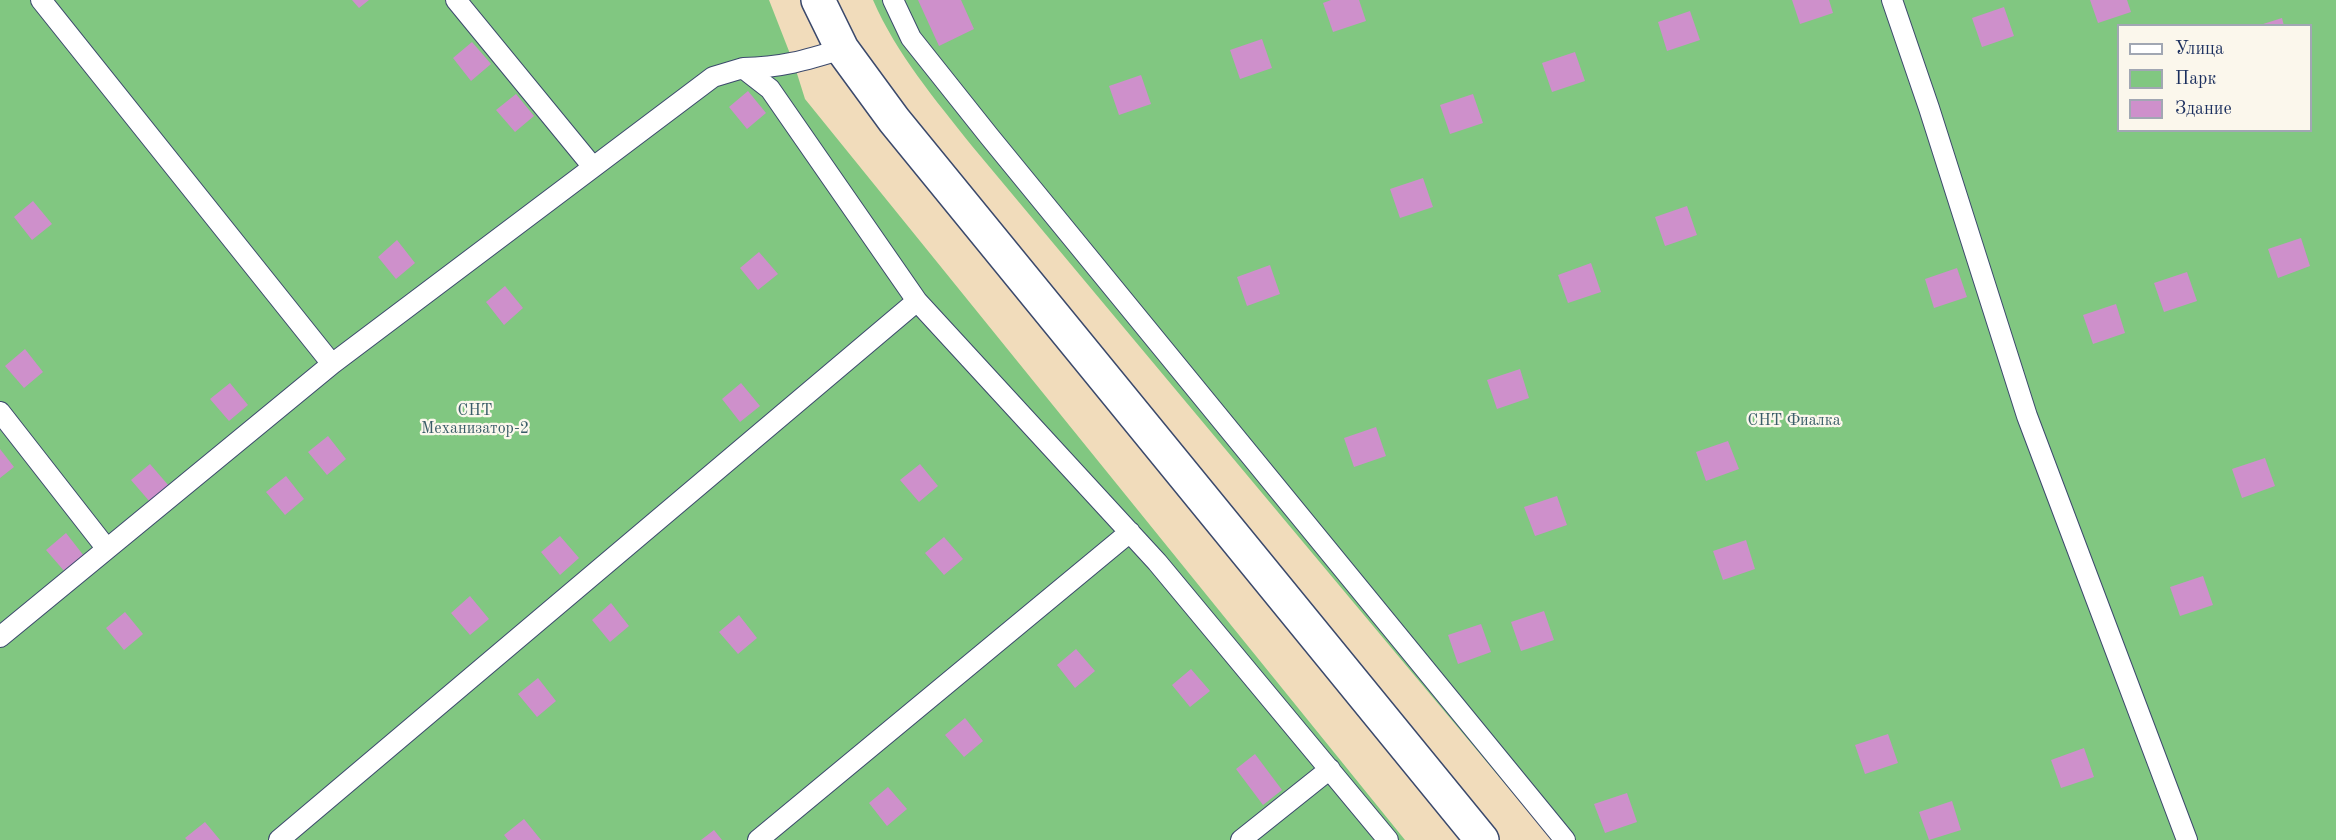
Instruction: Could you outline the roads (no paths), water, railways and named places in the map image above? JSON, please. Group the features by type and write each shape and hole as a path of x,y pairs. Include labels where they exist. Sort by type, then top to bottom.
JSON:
{"street":[{"path":"818,0 842,49 902,130 1482,840"}],"lane":[{"path":"41,0 332,364"},
{"path":"456,0 593,167"},
{"path":"893,0 911,38 976,120 1565,840"},
{"path":"1892,0 1929,108 2027,416 2187,840"},
{"path":"0,637 332,364 713,77 742,68 769,68 794,64 842,49"},
{"path":"742,68 770,89 917,301 1157,562 1388,840"},
{"path":"279,840 917,301"},
{"path":"0,412 107,549"},
{"path":"758,840 1130,532"},
{"path":"1241,840 1330,770"}],"park label":[{"name":"СНТ Механизатор-2","path":"475,420"},
{"name":"СНТ Фиалка","path":"1794,421"}]}
